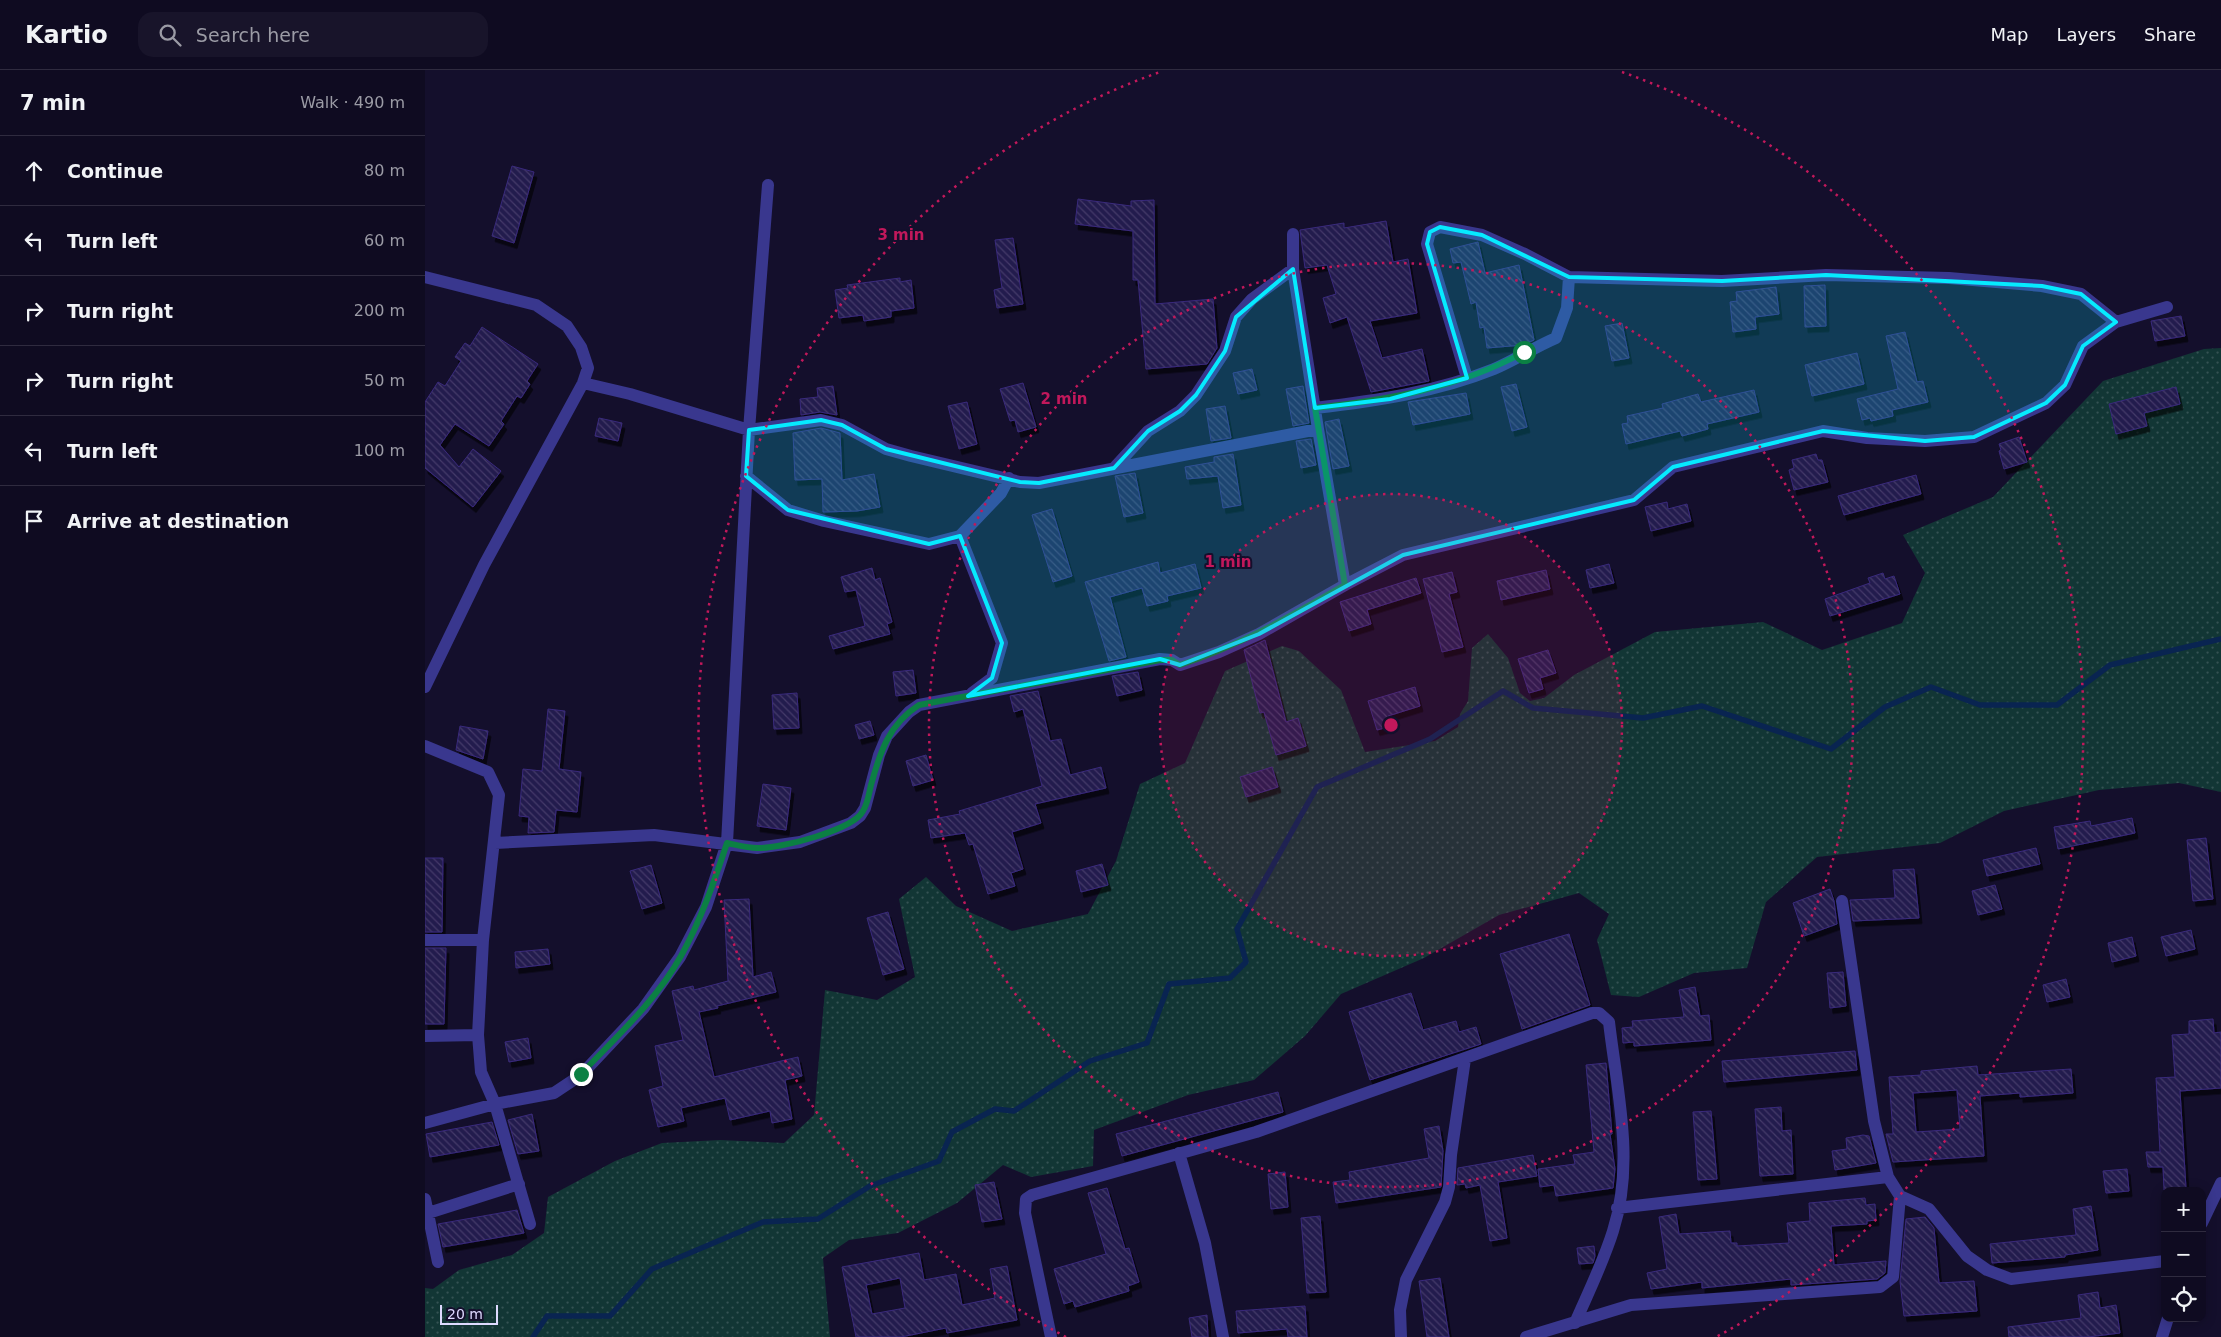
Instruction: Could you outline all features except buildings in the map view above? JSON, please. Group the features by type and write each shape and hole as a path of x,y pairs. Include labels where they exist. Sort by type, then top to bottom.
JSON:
{"street":[{"path":"425,1123 495,1104 554,1093 581,1074 643,1009 681,957 705,908 727,843 746,476 767,184"},
{"path":"1467,378 1427,244 1430,232 1440,227 1482,235 1569,277 1722,281 1787,276 1835,275 1949,278 2042,286 2081,294 2116,322"},
{"path":"1293,234 1293,269 1317,429 1345,585"},
{"path":"1113,468 1148,431 1180,411 1196,396 1225,351 1236,317 1252,299 1293,269"},
{"path":"425,277 536,305 567,326 581,346 588,368 583,383 484,566 425,687"},
{"path":"1315,408 1390,399 1467,378 1495,368 1556,338 1567,308 1569,277"},
{"path":"495,843 655,835 757,848 800,842 851,823 860,816 865,808 879,755 887,736 900,721 919,705 1160,660 1172,660 1180,665 1219,652 1259,634 1345,585 1403,555 1519,526 1605,509 1634,500 1673,467 1698,460 1823,432 1867,438 1925,441 1974,438 2046,403 2065,385 2083,346 2116,322 2167,307"},
{"path":"583,383 629,394 749,430 821,420 842,424 886,448 1020,482 1039,483 1317,429"},
{"path":"746,476 788,510 929,544 960,536 1001,493 1009,478"},
{"path":"960,536 1002,643 992,678 968,696"},
{"path":"425,746 488,772 499,795 483,940 478,1035 481,1072 495,1104 531,1224"},
{"path":"1842,901 1874,1122 1888,1177 1900,1196 1929,1209 1967,1256 1987,1270 2011,1279 2161,1261"},
{"path":"425,940 483,940"},
{"path":"1051,1337 1025,1213 1026,1199 1032,1195 1257,1132 1592,1013 1599,1013 1609,1022 1622,1116 1624,1145 1621,1188 1613,1230 1575,1324"},
{"path":"425,1036 478,1035"},
{"path":"1401,1337 1400,1310 1406,1280 1445,1202 1449,1187 1465,1059"},
{"path":"1179,1154 1205,1242 1223,1337"},
{"path":"1617,1208 1888,1177"},
{"path":"2206,1215 2221,1183"},
{"path":"427,1213 519,1184"},
{"path":"1526,1337 1575,1324 1631,1305 1880,1287 1893,1277 1900,1196"},
{"path":"425,1199 438,1262"},
{"path":"2162,1337 2167,1322"}],"highlighted area":[{"path":"1440,227 1482,235 1569,277 1722,281 1826,275 2042,286 2081,294 2116,322 2083,346 2065,385 2046,403 1974,437 1925,441 1823,431 1673,467 1634,500 1403,555 1259,634 1180,665 1160,659 968,696 992,678 1002,643 960,536 929,544 788,510 746,476 749,430 821,420 842,425 886,449 1020,482 1039,483 1114,468 1148,431 1180,411 1196,395 1225,351 1236,317 1293,269 1315,408 1390,399 1467,378 1427,244 1430,232"}],"green space":[{"path":"2221,348 2221,792 2179,783 2099,790 2004,811 1940,843 1817,857 1766,902 1747,968 1694,973 1639,997 1611,995 1597,940 1609,914 1579,893 1499,915 1424,958 1341,994 1305,1036 1254,1080 1188,1095 1094,1130 1093,1166 1031,1177 1003,1165 957,1203 898,1233 849,1240 823,1258 830,1337 425,1337 425,1288 433,1289 459,1270 512,1255 544,1233 548,1197 615,1161 662,1143 720,1140 784,1143 814,1115 825,990 877,1000 915,977 899,899 926,877 956,906 1012,931 1088,914 1116,861 1140,784 1185,763 1225,671 1282,646 1299,651 1341,690 1365,752 1435,741 1458,727 1460,714 1468,701 1472,648 1488,634 1508,658 1520,693 1530,701 1544,698 1574,675 1655,632 1763,622 1822,650 1902,623 1925,573 1903,535 1993,497 2103,381 2204,349"}],"waterway":[{"path":"533,1337 547,1316 610,1316 652,1269 763,1222 818,1219 870,1186 939,1161 952,1132 995,1109 1014,1111 1090,1061 1147,1043 1169,984 1230,978 1246,962 1237,929 1317,787 1430,739 1503,691 1533,708 1643,718 1702,706 1831,749 1885,707 1931,687 1980,705 2057,705 2110,665 2221,639"}],"route":[{"path":"581,1074 643,1009 681,957 705,908 727,843 757,848 778,846 800,842 851,823 860,816 865,808 879,755 887,736 909,712 919,705 1126,665 1172,660 1180,665 1219,652 1259,634 1345,585 1317,429 1315,408 1390,399 1467,378 1495,368 1524,352"}]}
